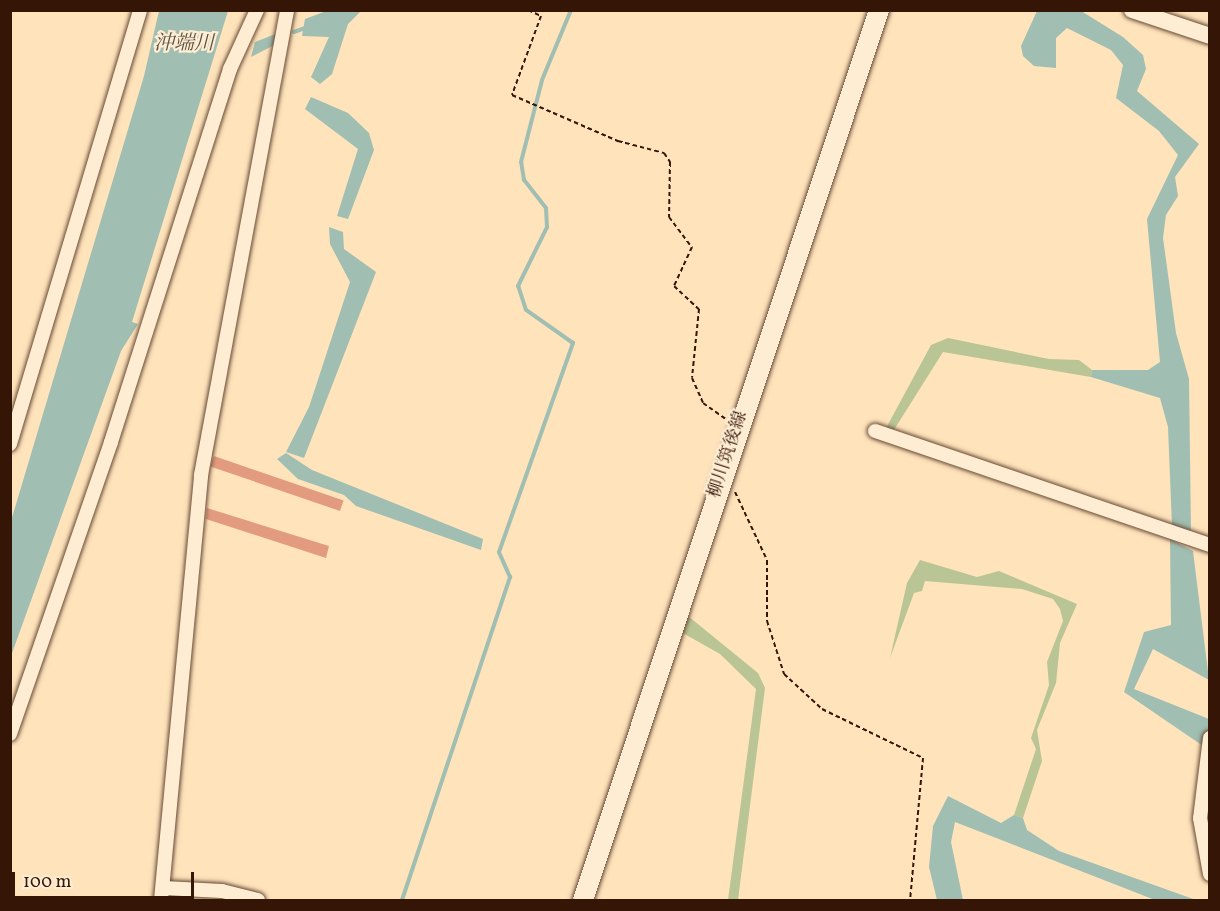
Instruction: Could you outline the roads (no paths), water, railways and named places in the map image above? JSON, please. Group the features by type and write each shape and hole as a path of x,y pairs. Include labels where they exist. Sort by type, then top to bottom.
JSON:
{"main road":[{"name":"柳川筑後線","path":"584,900 860,59 879,10"}],"street":[{"path":"10,444 140,10"},
{"path":"10,734 111,442 230,69 257,10"},
{"path":"258,900 222,891 163,894 201,475 287,10"},
{"path":"1132,10 1209,36"},
{"path":"875,431 1209,545"},
{"path":"1209,738 1204,752 1200,818 1209,874"}],"water":[{"path":"329,10 361,11 348,24 332,74 320,84 311,77 329,37 302,36 305,19"},
{"name":"沖端川","path":"159,11 228,11 132,322 138,324 121,351 11,656 11,521 144,76"},
{"path":"1037,11 1081,11 1123,37 1143,55 1146,69 1137,91 1199,144 1175,177 1178,196 1166,215 1163,238 1176,333 1189,379 1191,533 1172,526 1168,427 1160,398 1091,377 1092,370 1148,370 1160,362 1147,219 1178,155 1159,131 1116,98 1123,65 1111,50 1067,28 1056,38 1056,68 1034,66 1023,56 1021,46"},
{"path":"278,33 276,44 251,57 255,42"},
{"path":"311,97 348,113 369,133 374,150 348,219 337,216 358,149 305,109"},
{"path":"329,227 343,232 344,249 376,272 304,458 286,452 309,407 350,282 330,244"},
{"path":"286,453 312,470 483,539 481,550 356,506 344,495 298,479 277,459"},
{"path":"1170,539 1193,551 1209,680 1153,649 1134,689 1209,719 1209,750 1124,692 1144,632 1171,625"},
{"path":"948,796 1001,823 1014,815 1023,818 1027,830 1059,851 1196,900 1155,900 955,822 951,842 963,900 937,900 929,867 933,826"}],"waterway":[{"path":"402,900 510,577 499,552 573,343 526,310 518,286 547,227 546,208 524,180 521,162 542,80 571,10"},
{"path":"294,32 308,27"}]}
